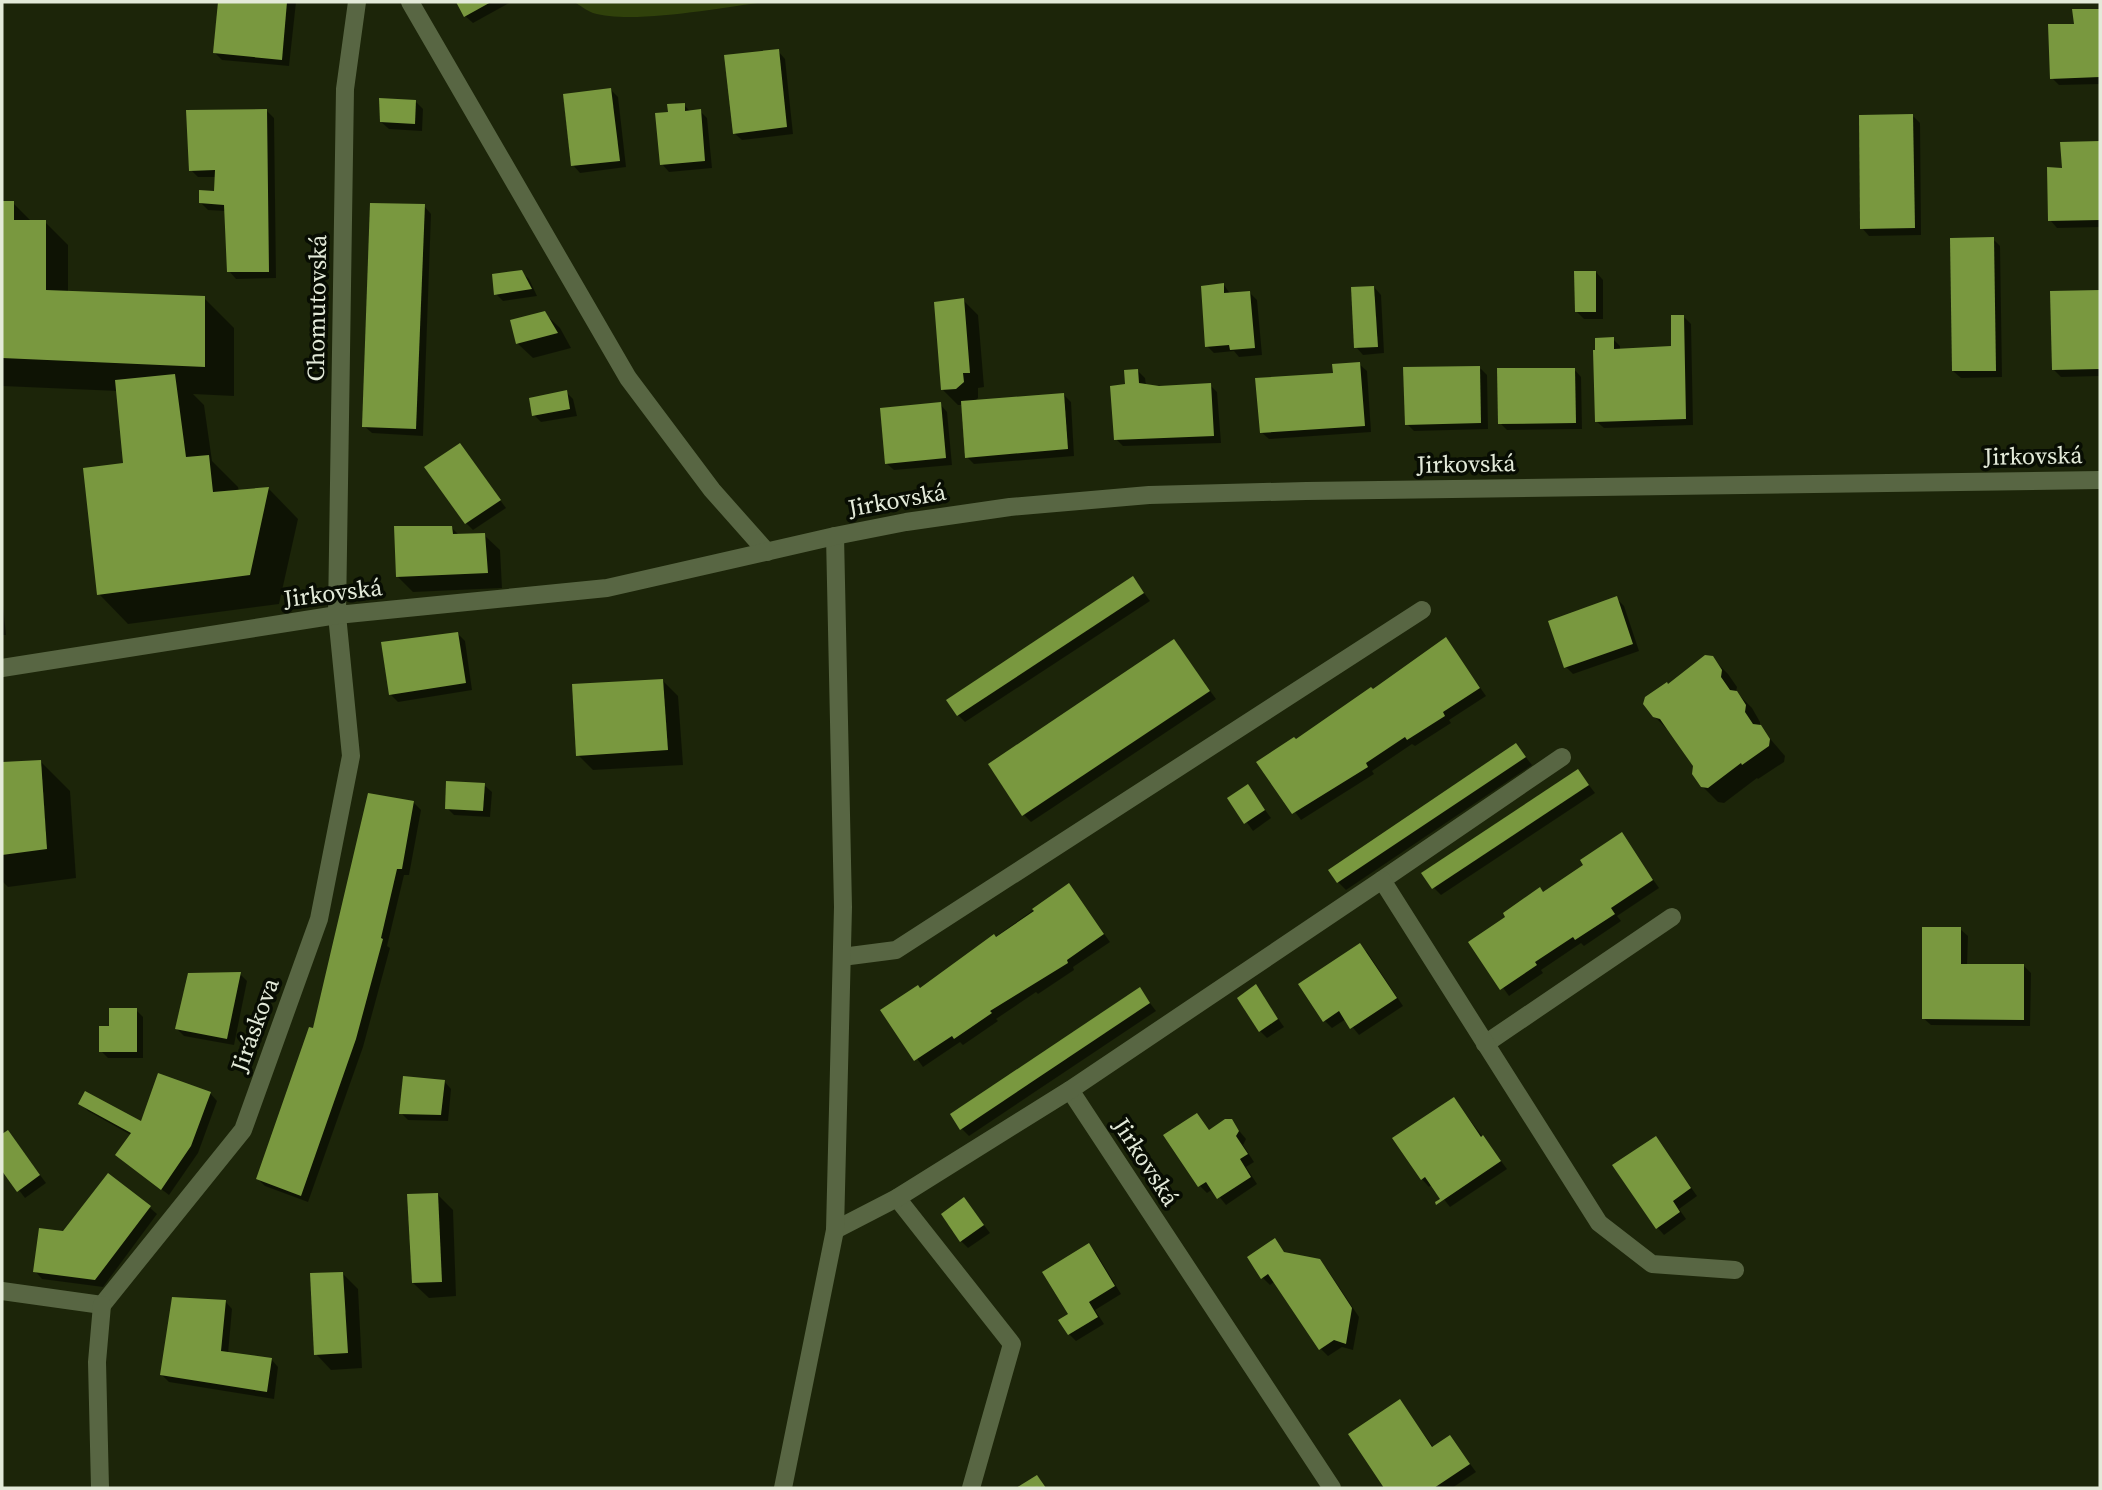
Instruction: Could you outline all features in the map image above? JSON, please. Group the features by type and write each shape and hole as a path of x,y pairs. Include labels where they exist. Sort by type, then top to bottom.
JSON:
{"street":[{"name":"Chomutovská","path":"337,615 345,89 357,2"},
{"path":"410,2 628,378 712,490 766,552"},
{"name":"Jirkovská","path":"2,668 337,615 607,588 835,536 906,522 1010,507 1149,495 1712,484 2100,480"},
{"name":"Jirkovská","path":"783,1488 835,1230 843,907 835,536"},
{"path":"842,957 896,950 1422,610"},
{"name":"Jiráskova","path":"102,1305 243,1130 319,919 351,756 337,615"},
{"path":"835,1230 897,1199 1070,1090 1562,757"},
{"path":"1382,880 1599,1223 1652,1264 1735,1270"},
{"path":"1485,1044 1672,917"},
{"name":"Jirkovská","path":"1070,1090 1332,1488"},
{"path":"897,1199 1012,1344 971,1488"},
{"path":"2,1291 102,1305 97,1362 100,1488"}],"green space":[{"path":"574,2 766,2 678,14 630,17 593,13"}],"building":[{"path":"218,2 287,2 282,60 213,53"},
{"path":"456,2 491,2 464,17"},
{"path":"2072,9 2100,9 2100,77 2050,79 2048,24 2074,24"},
{"path":"779,49 787,127 733,134 724,55"},
{"path":"611,88 620,161 571,166 563,94"},
{"path":"379,98 416,100 415,124 380,122"},
{"path":"685,103 685,111 701,109 705,161 660,165 655,113 668,112 667,104"},
{"path":"267,109 269,272 227,272 224,205 199,203 199,190 214,191 215,170 189,171 186,110"},
{"path":"1913,114 1915,228 1860,229 1859,115"},
{"path":"2100,141 2100,220 2048,221 2047,167 2062,168 2060,142"},
{"path":"2,201 14,201 14,220 46,220 46,290 205,296 205,367 2,358"},
{"path":"370,203 425,204 416,429 362,427"},
{"path":"1994,237 1996,371 1952,371 1950,238"},
{"path":"522,270 532,289 494,295 492,274"},
{"path":"1574,271 1596,271 1596,312 1575,312"},
{"path":"1224,283 1224,293 1250,291 1255,348 1230,350 1229,345 1205,347 1201,286"},
{"path":"1374,286 1378,347 1354,348 1351,287"},
{"path":"2100,290 2100,369 2052,370 2050,291"},
{"path":"964,298 970,373 963,373 964,382 956,389 941,390 934,302"},
{"path":"545,311 558,333 516,344 510,320"},
{"path":"1671,315 1684,315 1686,419 1595,422 1595,338 1614,337 1614,349 1671,346"},
{"path":"1360,362 1365,426 1260,433 1255,378 1333,373 1332,364"},
{"path":"1480,366 1481,423 1405,425 1403,367"},
{"path":"1497,368 1575,368 1576,423 1498,424"},
{"path":"1138,369 1139,383 1159,386 1211,383 1214,436 1114,440 1110,386 1125,384 1124,370"},
{"path":"175,374 186,457 209,455 213,492 269,487 250,575 97,595 83,468 123,463 115,380"},
{"path":"567,390 570,409 532,416 529,398"},
{"path":"1064,393 1068,449 965,458 961,401"},
{"path":"941,402 946,458 885,464 880,408"},
{"path":"460,443 501,500 465,524 424,467"},
{"path":"394,526 452,526 453,534 485,533 488,573 396,577"},
{"path":"1133,576 1144,593 957,716 946,700"},
{"path":"1617,596 1633,644 1564,668 1548,621"},
{"path":"458,632 466,683 389,695 381,642"},
{"path":"1446,637 1480,688 1443,712 1445,716 1407,740 1405,737 1366,763 1368,767 1292,814 1256,762 1294,737 1296,739 1371,687 1373,689"},
{"path":"1174,639 1210,691 1022,816 988,764"},
{"path":"1705,655 1713,656 1722,670 1721,677 1730,690 1737,691 1753,724 1761,725 1770,739 1769,746 1708,788 1701,787 1692,774 1693,766 1660,719 1653,717 1643,704 1645,697 1667,682 1668,684"},
{"path":"663,679 668,750 576,756 572,684"},
{"path":"1516,743 1526,757 1337,883 1328,870"},
{"path":"41,760 47,849 2,855 2,762"},
{"path":"1578,769 1589,785 1432,889 1421,873"},
{"path":"446,781 485,783 483,811 445,809"},
{"path":"1248,784 1265,810 1244,824 1227,798"},
{"path":"368,793 414,801 402,869 397,869 381,938 383,939 356,1039 301,1196 256,1179 309,1027 313,1028"},
{"path":"1622,832 1653,880 1611,908 1615,914 1535,962 1537,965 1500,990 1468,942 1505,917 1503,913 1540,887 1543,892 1583,865 1580,860"},
{"path":"1069,883 1104,934 1067,960 1068,963 990,1011 992,1013 954,1039 952,1036 914,1061 880,1010 918,985 920,988 994,934 996,937"},
{"path":"1922,927 1961,927 1961,964 2024,964 2024,1020 1922,1019"},
{"path":"1360,943 1397,998 1350,1029 1339,1011 1323,1022 1298,984"},
{"path":"241,972 227,1039 175,1029 188,973"},
{"path":"1256,984 1278,1019 1259,1032 1237,998"},
{"path":"1140,987 1150,1003 960,1130 950,1114"},
{"path":"109,1008 137,1008 137,1052 99,1052 99,1026 109,1026"},
{"path":"158,1073 211,1092 191,1146 161,1190 115,1155 131,1133 78,1104 85,1091 141,1121"},
{"path":"403,1076 445,1080 441,1115 399,1114"},
{"path":"1454,1097 1501,1161 1436,1205 1435,1202 1440,1199 1425,1177 1421,1180 1392,1138"},
{"path":"1197,1113 1209,1130 1225,1119 1232,1119 1239,1131 1236,1136 1248,1154 1240,1159 1251,1177 1217,1199 1206,1182 1198,1187 1163,1135"},
{"path":"8,1130 40,1175 17,1192 2,1171 2,1134"},
{"path":"1656,1136 1691,1188 1673,1201 1680,1212 1656,1229 1612,1165"},
{"path":"108,1173 151,1206 95,1280 33,1272 39,1228 63,1231"},
{"path":"438,1193 442,1282 412,1283 407,1194"},
{"path":"964,1197 984,1225 960,1242 941,1214"},
{"path":"1275,1238 1284,1252 1320,1259 1352,1308 1346,1344 1334,1340 1319,1350 1268,1274 1261,1279 1247,1257"},
{"path":"1089,1243 1115,1286 1089,1302 1098,1317 1068,1335 1058,1320 1068,1314 1042,1272"},
{"path":"343,1272 348,1353 314,1355 310,1273"},
{"path":"172,1297 226,1300 221,1351 272,1358 267,1392 160,1375"},
{"path":"1400,1399 1432,1447 1450,1435 1470,1464 1434,1488 1384,1488 1348,1434"},
{"path":"1037,1475 1046,1488 1016,1488"}]}
